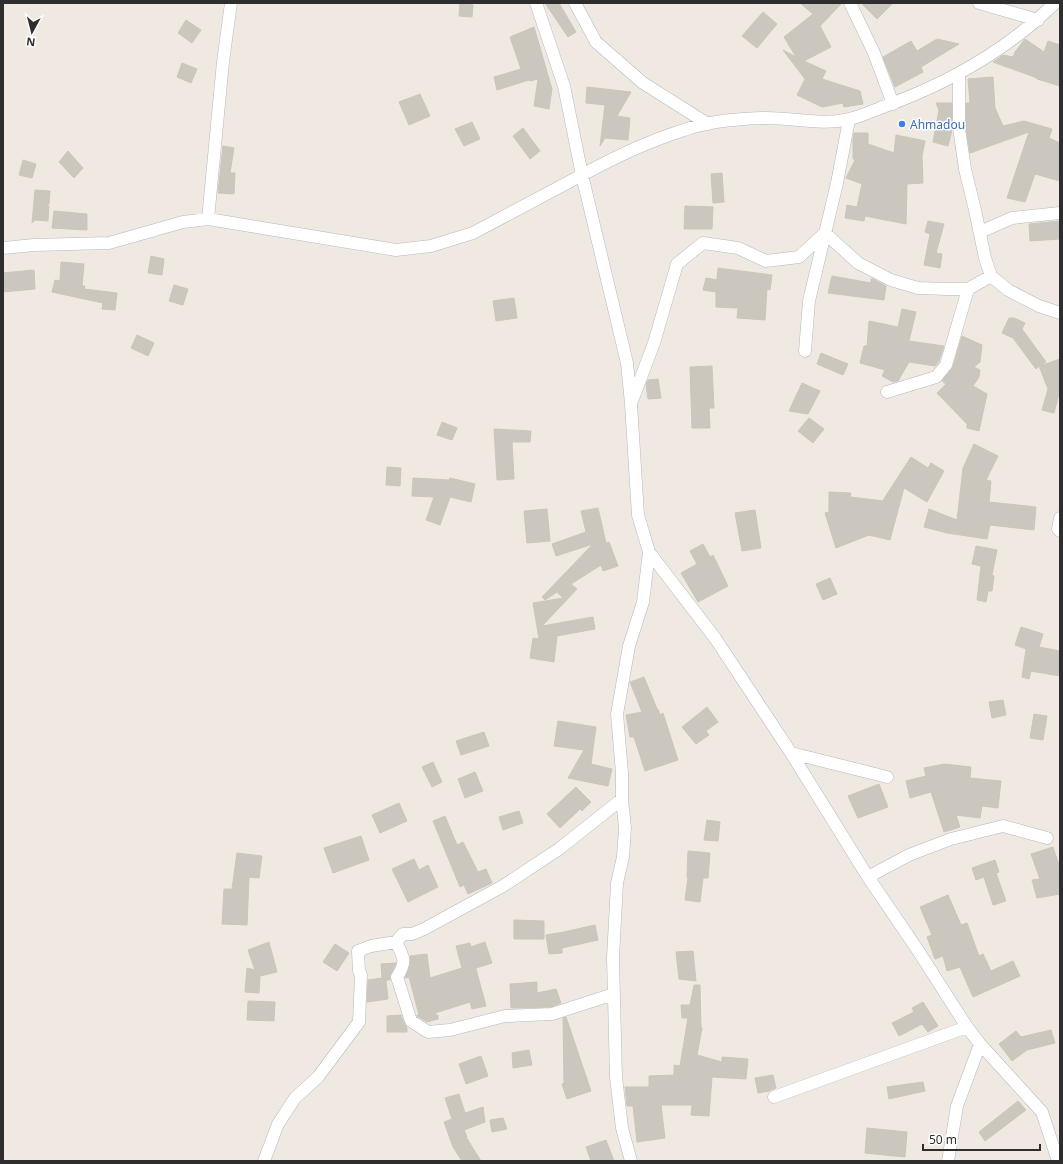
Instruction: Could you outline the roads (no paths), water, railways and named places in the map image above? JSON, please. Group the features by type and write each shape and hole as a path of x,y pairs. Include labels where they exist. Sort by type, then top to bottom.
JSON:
{"street":[{"path":"208,219 230,3"},
{"path":"536,3 564,86 582,175 627,363 638,515 648,552 643,602 629,646 617,714 625,828 623,857 617,883 613,958 616,1077 622,1128 631,1161"},
{"path":"575,3 596,42 643,83 708,124"},
{"path":"850,3 874,53 893,104"},
{"path":"979,3 1038,20"},
{"path":"3,248 34,245 109,243 183,222 208,219 396,250 431,246 473,233 622,154 685,129 729,120 764,118 822,122 849,120 893,104 959,74 997,51 1038,20 1055,3"},
{"path":"959,74 959,128 965,169 985,258 991,276 1008,290 1039,306 1059,314"},
{"path":"805,351 808,301 825,233 849,120"},
{"path":"980,232 1012,218 1060,213"},
{"path":"631,404 654,343 677,264 703,243 738,248 766,261 799,258 825,233"},
{"path":"825,233 858,263 891,280 918,288 968,289 991,276"},
{"path":"887,392 936,377 946,364 968,289"},
{"path":"1060,518 1058,529 1060,531"},
{"path":"648,552 715,638 791,753 868,877 917,948 967,1027 980,1044 1042,1112 1058,1161"},
{"path":"791,753 887,777"},
{"path":"264,1161 278,1124 295,1098 318,1077 359,1022 361,975 358,971 358,951 371,946 396,942 403,934 412,934 424,929 503,886 559,849 622,799"},
{"path":"868,877 909,855 951,839 1003,826 1047,838"},
{"path":"396,942 404,957 403,968 397,978 411,1021 428,1032 450,1030 505,1016 552,1014 614,994"},
{"path":"774,1097 967,1027"},
{"path":"948,1161 957,1106 980,1044"}],"place":[{"name":"Ahmadou","path":"902,124"}]}
